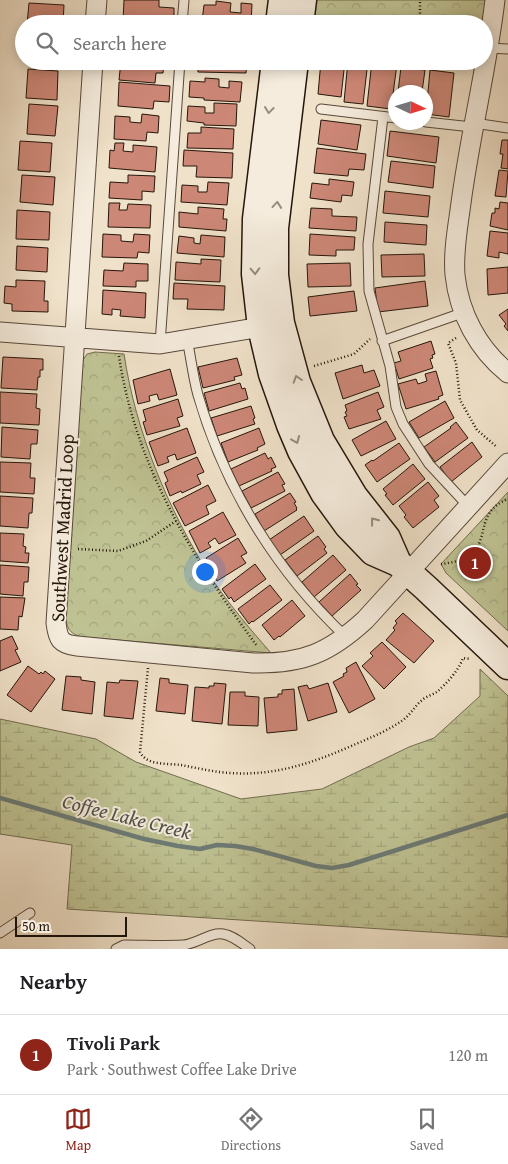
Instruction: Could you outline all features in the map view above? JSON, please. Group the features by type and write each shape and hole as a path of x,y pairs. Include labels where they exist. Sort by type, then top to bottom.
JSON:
{"street":[{"path":"96,15 97,0"},
{"path":"280,15 282,0"},
{"path":"301,15 303,0"},
{"path":"493,15 495,0"},
{"name":"Southwest Madrid Loop","path":"92,70 73,338 56,623 57,634 60,640 68,645 77,646 270,663 297,661 325,651 366,620 403,568 469,507 508,463"},
{"path":"273,70 255,234 256,282 271,325 297,382 321,442 354,496 388,538 403,568 500,658"},
{"path":"271,325 275,275 275,228 294,70"},
{"path":"484,70 456,234 455,272 457,285 473,333 482,348 508,372"},
{"path":"0,332 160,344 271,325"}],"lane":[{"path":"183,15 184,0"},
{"path":"493,48 508,49"},
{"path":"160,344 179,70"},
{"path":"320,109 388,117"},
{"path":"382,117 368,244 369,291 390,366 396,407 403,424 429,464 469,507"},
{"path":"433,122 508,128"},
{"path":"382,341 465,312"},
{"path":"187,339 198,394 214,442 231,483 254,524 292,578 320,612 346,637"},
{"path":"0,933 30,913"},
{"path":"116,949 124,945 184,945 199,942 212,935 222,934 234,936 250,949"}],"path":[{"path":"420,0 420,15"},
{"path":"310,367 354,354 364,343 380,332"},
{"path":"456,338 448,343 456,363 460,400 477,430 497,447"},
{"path":"117,342 123,380 133,420 154,476 187,543 223,599 270,663"},
{"path":"441,564 462,559 473,552 483,532 487,515 500,502 508,499"},
{"path":"61,548 118,551 146,540 176,521"},
{"path":"149,653 140,752 145,760 228,773 268,772 301,766 319,760 379,734 402,721 420,702 438,690 458,668 464,658 480,661 500,658"}],"green space":[{"path":"316,0 486,0 484,15 312,15 311,9"},
{"path":"95,352 124,354 129,383 145,441 167,497 210,576 239,616 271,653 82,637 74,634 69,629 65,614 83,360 87,354"},
{"path":"508,492 508,631 446,573 441,564"},
{"path":"480,669 508,696 508,937 67,909 72,845 0,834 0,719 96,739 136,762 241,799 322,789 409,747 434,738 480,696"}],"building":[{"path":"124,0 159,0 159,7 174,8 174,15 123,15"},
{"path":"216,1 231,3 230,12 241,13 241,3 252,4 251,15 203,15 204,5 216,5"},
{"path":"29,3 64,5 63,15 28,15"},
{"path":"28,70 58,71 57,100 26,98"},
{"path":"120,70 163,70 163,73 156,73 155,83 119,80"},
{"path":"198,70 246,70 246,73 198,72"},
{"path":"320,70 344,70 341,97 318,94"},
{"path":"347,70 367,70 363,104 344,102"},
{"path":"371,70 396,70 394,85 388,85 388,109 367,106"},
{"path":"401,70 425,70 423,85 399,85"},
{"path":"430,70 454,73 449,117 433,115 433,85 429,85"},
{"path":"205,78 219,79 219,87 229,88 229,81 242,82 240,102 204,100 204,98 189,97 190,81 205,82"},
{"path":"119,82 170,86 169,102 154,101 153,109 118,106"},
{"path":"214,103 237,104 236,126 204,125 204,123 187,121 188,106 205,107 205,113 214,113"},
{"path":"29,104 58,106 55,136 27,134"},
{"path":"142,114 159,116 158,133 147,132 146,141 114,139 115,116 130,117 130,122 141,123"},
{"path":"321,120 361,125 357,150 318,144"},
{"path":"201,127 234,129 233,149 187,148 188,133 201,133"},
{"path":"390,131 439,137 436,163 387,156"},
{"path":"502,140 508,140 508,169 501,168"},
{"path":"20,141 52,143 50,172 18,170"},
{"path":"115,143 124,143 123,151 133,152 133,145 157,147 155,172 109,168 110,150 114,151"},
{"path":"317,148 366,154 364,170 349,169 348,176 314,173"},
{"path":"184,150 233,153 232,178 196,177 197,166 183,166"},
{"path":"391,161 435,166 433,188 388,182"},
{"path":"499,170 508,171 506,197 495,196"},
{"path":"22,175 55,177 53,205 20,202"},
{"path":"128,175 155,176 154,192 142,191 142,200 109,198 110,182 128,183"},
{"path":"329,179 354,182 352,196 342,195 341,202 310,198 312,183 329,185"},
{"path":"208,182 229,183 227,205 181,202 182,185 198,186 198,192 207,192"},
{"path":"385,191 430,196 428,217 383,213"},
{"path":"500,202 508,203 508,230 490,226 492,213 495,213 495,208 499,209"},
{"path":"109,203 120,203 119,210 127,210 128,204 151,205 150,228 108,227"},
{"path":"198,207 224,209 223,219 227,219 226,231 179,227 179,212 198,214"},
{"path":"311,208 332,209 332,216 357,217 356,231 309,228"},
{"path":"17,210 50,212 49,240 16,239"},
{"path":"385,222 427,225 426,245 384,242"},
{"path":"490,231 508,233 508,254 499,252 499,258 487,256"},
{"path":"103,234 121,235 121,241 133,242 134,234 150,235 149,253 138,252 137,258 102,257"},
{"path":"310,234 355,237 354,250 336,250 336,256 309,255"},
{"path":"201,235 225,237 224,257 177,253 179,236 194,238 194,243 200,244"},
{"path":"17,246 48,248 47,272 16,270"},
{"path":"424,254 425,276 382,277 381,255"},
{"path":"201,259 221,260 220,282 175,280 176,262 201,264"},
{"path":"124,263 148,264 148,281 136,281 136,287 103,286 104,270 123,271"},
{"path":"350,263 351,286 308,287 307,264"},
{"path":"508,267 508,293 488,295 487,269"},
{"path":"16,280 45,281 44,301 48,301 48,312 12,311 12,304 4,303 5,286 16,287"},
{"path":"425,281 428,306 378,312 375,288"},
{"path":"174,283 225,286 224,310 187,309 188,299 173,299"},
{"path":"103,290 146,293 145,318 120,316 121,310 112,309 112,315 102,314"},
{"path":"354,291 357,311 310,316 308,297"},
{"path":"508,309 508,331 504,326 506,324 499,315"},
{"path":"431,341 435,354 430,359 433,368 399,379 394,363 401,361 398,352"},
{"path":"3,357 43,359 43,370 40,370 37,390 1,388"},
{"path":"237,358 242,375 234,377 235,380 203,388 198,367"},
{"path":"362,365 364,373 374,370 380,386 343,399 335,373"},
{"path":"170,369 177,395 159,400 157,394 149,396 150,401 138,404 133,380"},
{"path":"436,371 443,395 438,397 439,399 406,409 398,384 416,379 418,384 427,381 425,374"},
{"path":"240,383 242,389 245,388 248,399 209,411 204,393"},
{"path":"0,392 37,394 36,408 40,409 39,425 0,423"},
{"path":"378,392 384,407 377,410 381,419 349,429 344,417 347,416 345,405"},
{"path":"178,399 183,416 177,418 180,426 147,435 143,422 146,421 143,410"},
{"path":"445,401 454,418 419,438 409,422"},
{"path":"251,406 255,424 217,436 211,418"},
{"path":"386,421 396,439 361,456 352,440"},
{"path":"456,422 468,438 435,462 424,447 451,428"},
{"path":"2,427 38,430 37,444 31,444 30,459 1,457"},
{"path":"187,428 196,453 177,460 175,454 167,457 169,462 158,466 149,442"},
{"path":"259,428 265,444 257,448 258,450 228,462 221,443"},
{"path":"472,442 482,457 451,482 440,467"},
{"path":"399,443 410,459 377,482 365,465"},
{"path":"265,453 268,459 271,457 276,467 271,469 272,471 239,486 231,469"},
{"path":"197,457 204,472 197,475 201,484 182,493 181,491 170,496 165,483 168,481 164,472"},
{"path":"0,462 31,463 30,478 35,478 34,494 0,492"},
{"path":"413,464 425,479 393,505 383,489"},
{"path":"278,472 285,484 282,485 285,491 251,508 242,491"},
{"path":"428,482 439,496 434,500 439,507 413,528 404,517 406,515 399,506"},
{"path":"208,485 216,501 206,506 209,514 185,526 173,503"},
{"path":"290,493 296,502 294,503 297,510 264,531 255,514"},
{"path":"0,496 33,498 28,528 0,526"},
{"path":"223,512 236,535 219,544 215,538 208,543 211,547 200,553 189,531"},
{"path":"304,516 314,531 280,555 269,540"},
{"path":"0,533 24,534 23,546 26,547 25,553 29,553 28,563 0,561"},
{"path":"318,536 326,547 324,549 327,553 297,576 285,560"},
{"path":"238,538 247,553 241,556 246,563 217,581 210,570 212,568 206,558"},
{"path":"333,555 346,570 314,597 302,582"},
{"path":"255,564 266,579 234,602 231,597 229,599 222,589"},
{"path":"0,565 29,567 28,582 24,582 23,596 0,594"},
{"path":"350,574 361,590 332,616 319,602"},
{"path":"270,585 282,600 249,624 238,609"},
{"path":"0,597 25,598 22,617 19,616 18,630 0,629"},
{"path":"292,600 305,616 274,640 262,625"},
{"path":"403,613 434,641 414,663 386,640 395,630 393,628 397,623 395,621"},
{"path":"12,636 18,649 15,650 21,662 0,671 0,641"},
{"path":"382,642 406,667 384,689 362,666 373,656 370,653"},
{"path":"356,662 375,699 349,713 333,682 344,676 343,674 347,672 346,668"},
{"path":"28,666 39,674 41,672 43,674 45,671 55,679 31,712 7,695"},
{"path":"66,676 81,677 81,680 95,682 92,714 62,710"},
{"path":"160,678 169,679 169,683 188,685 185,714 156,711"},
{"path":"120,680 138,681 133,719 104,716 107,682 119,683"},
{"path":"214,683 226,684 222,724 192,721 195,687 209,688 209,686 214,686"},
{"path":"328,683 337,712 308,721 298,687 307,685 309,689"},
{"path":"294,689 297,730 267,733 264,698 278,697 278,694 282,694 282,690"},
{"path":"230,692 245,692 245,696 259,697 258,726 228,725"}],"waterway":[{"name":"Coffee Lake Creek","path":"0,798 144,839 200,849 217,845 235,846 316,866 332,868 349,865 508,815"}],"place":[{"name":"Tivoli Park","path":"475,563"}]}
